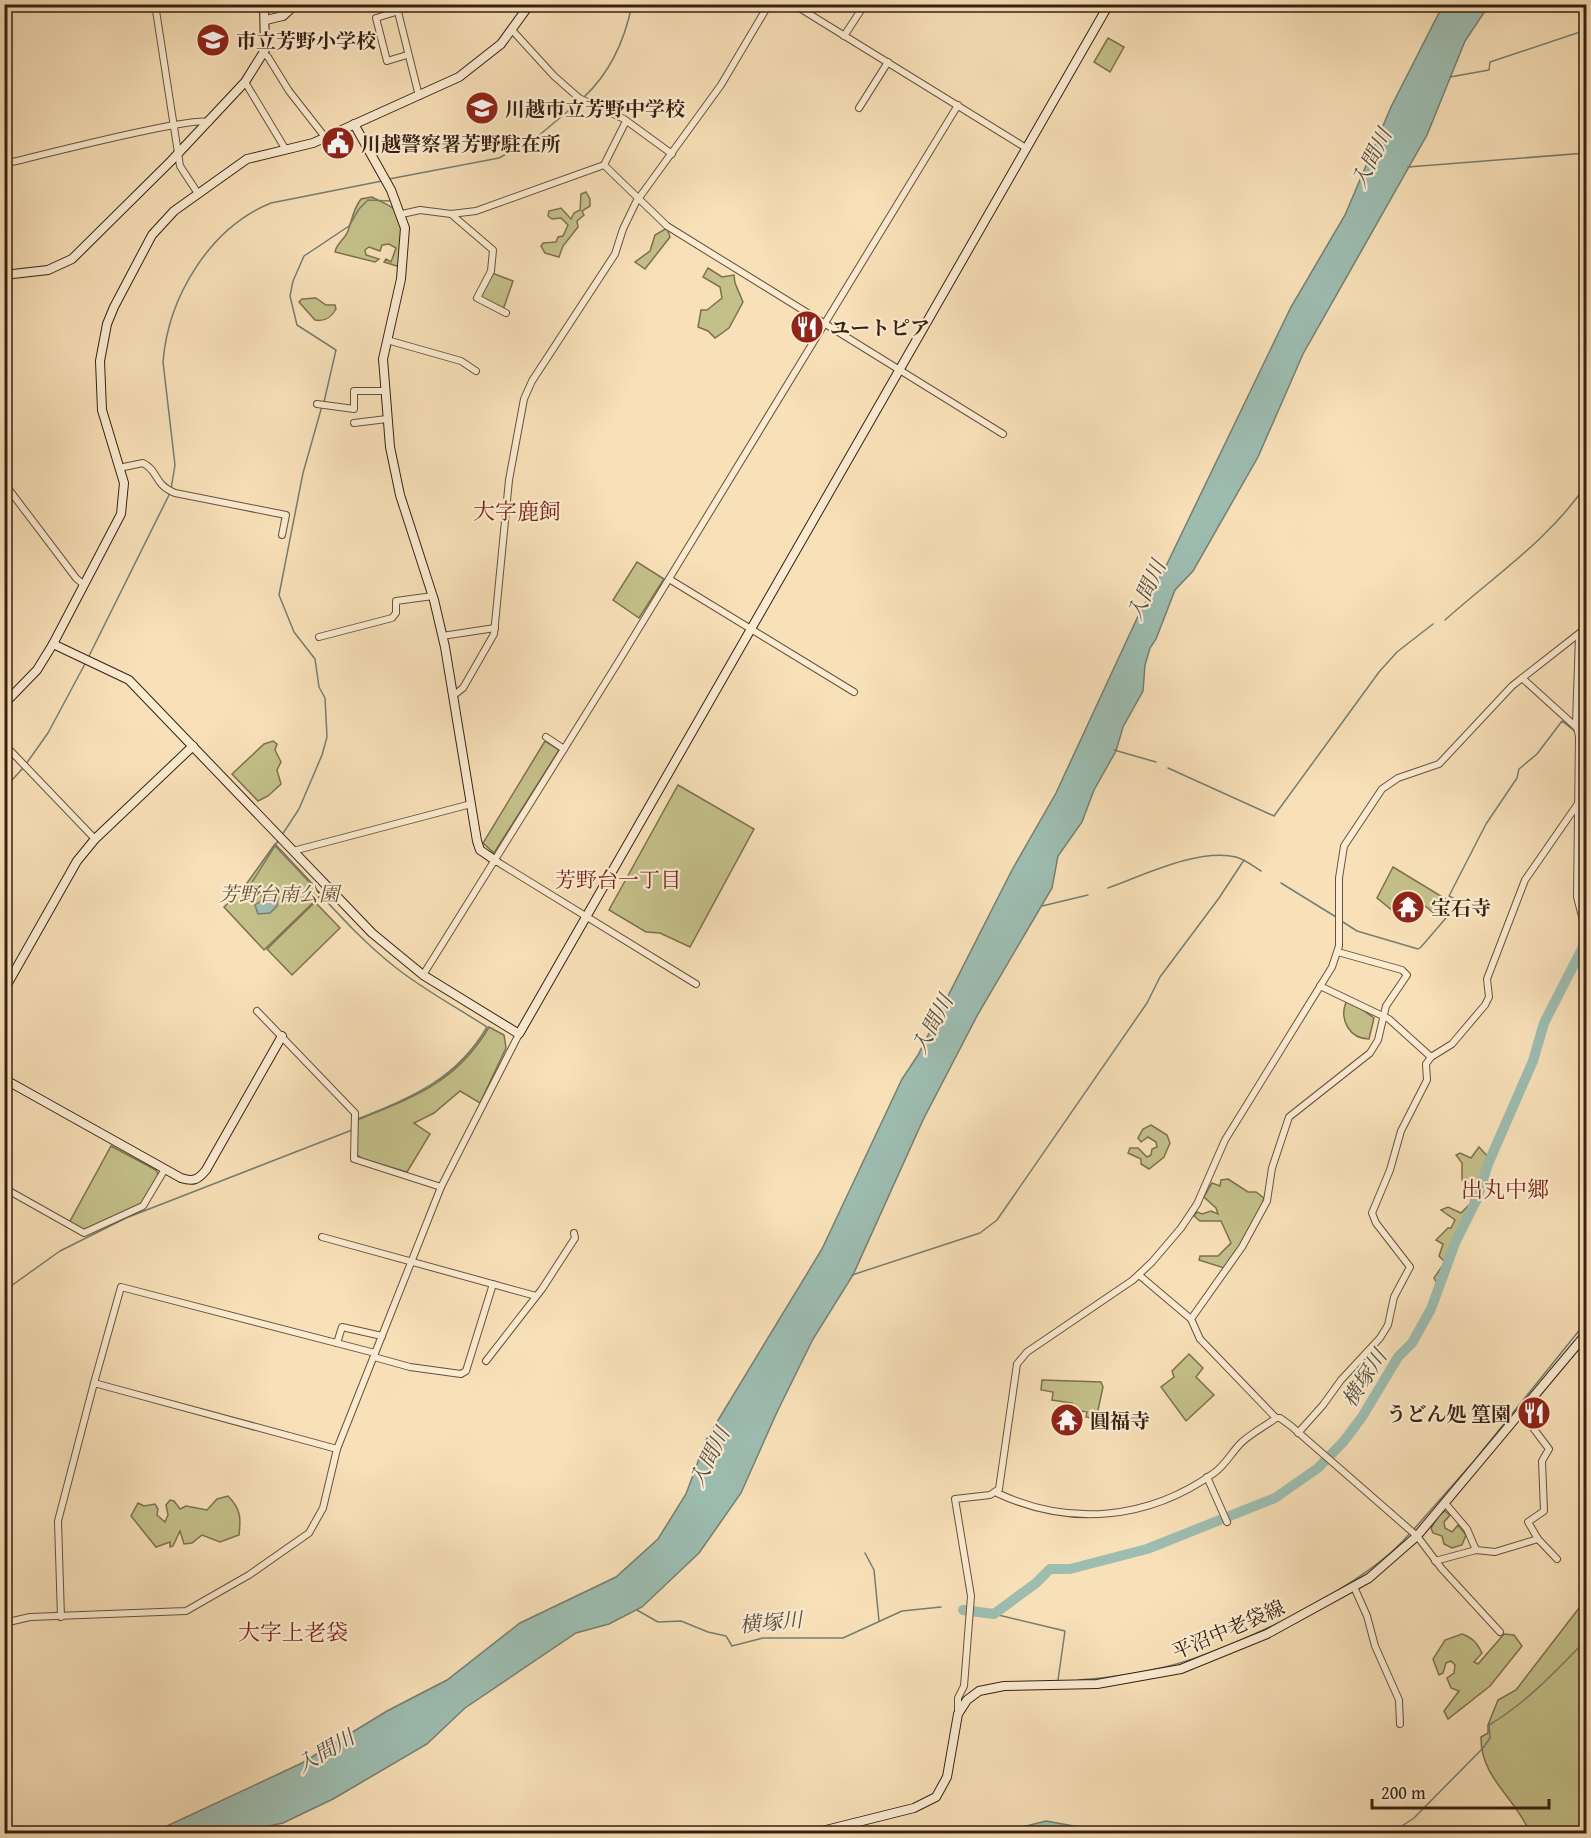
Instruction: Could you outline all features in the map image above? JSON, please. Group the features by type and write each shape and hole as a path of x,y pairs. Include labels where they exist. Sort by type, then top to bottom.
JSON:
{"street":[{"path":"155,4 178,154 183,173 197,192"},
{"path":"4,275 48,270 72,259 209,122 245,82 264,54 266,20 264,4"},
{"path":"266,20 283,16 296,4"},
{"path":"454,695 463,688 489,645 495,628 509,480 524,399 532,381 615,255 628,217 639,198 721,85 769,4"},
{"path":"794,4 1026,148"},
{"path":"844,36 865,4"},
{"path":"4,1623 18,1618 181,1612 224,1591 309,1533 323,1508 337,1449 410,1260 441,1187 519,1034 1109,4"},
{"path":"4,704 37,670 53,644 116,525 123,505 124,483 105,425 100,389 100,361 107,324 136,262 152,235 174,211 197,192 247,159 286,150 324,137 419,96 473,68 501,44 525,7"},
{"path":"407,55 387,61 376,18 398,8 407,55 419,96"},
{"path":"512,30 566,87 592,106 624,119 625,123 672,154"},
{"path":"264,54 324,137"},
{"path":"859,108 888,62"},
{"path":"245,82 286,150"},
{"path":"423,975 496,861 958,105"},
{"path":"4,164 173,126 204,120 209,122"},
{"path":"402,214 429,210 451,214 492,206 604,165 625,123"},
{"path":"354,124 402,214 405,251 383,359 387,419 397,485 433,596 442,636 480,850 696,984"},
{"path":"604,165 667,226 1003,434"},
{"path":"451,214 493,250 491,271 477,298 506,313"},
{"path":"387,340 461,361 476,371"},
{"path":"317,404 354,409 354,391 384,391"},
{"path":"354,423 387,419"},
{"path":"119,468 143,463 166,489 175,493 286,515 282,535"},
{"path":"4,483 76,578 84,585"},
{"path":"669,579 854,692"},
{"path":"319,636 392,618 396,601 433,596"},
{"path":"442,636 495,628"},
{"path":"1587,628 1582,639 1577,667 1577,897 1587,932"},
{"path":"997,1493 1001,1483 1015,1373 1022,1357 1139,1275 1168,1244 1197,1204 1225,1140 1320,986 1338,952 1344,846 1383,789 1398,778 1439,764 1521,678 1582,639"},
{"path":"53,644 129,680 372,933 423,975 519,1034"},
{"path":"1521,678 1577,730 1587,736"},
{"path":"546,737 564,749"},
{"path":"4,744 95,839"},
{"path":"4,990 68,876 95,839 193,746"},
{"path":"293,851 471,804"},
{"path":"1298,1432 1380,1338 1388,1325 1394,1297 1410,1267 1376,1223 1372,1213 1390,1170 1401,1131 1427,1080 1426,1064 1431,1057 1452,1044 1485,1005 1489,997 1487,980 1525,880 1577,805"},
{"path":"1191,1319 1242,1247 1264,1207 1271,1189 1272,1168 1276,1152 1289,1118 1370,1053 1378,1040 1382,1015 1407,975 1406,972 1338,952"},
{"path":"1320,986 1382,1015 1401,1028 1431,1057"},
{"path":"257,1011 355,1113 354,1159 441,1187"},
{"path":"4,1079 165,1169 191,1181 200,1177 206,1170 282,1036"},
{"path":"4,1188 84,1233 143,1206 165,1169"},
{"path":"486,1361 536,1296 575,1238 574,1233"},
{"path":"322,1237 536,1296"},
{"path":"1139,1275 1191,1319 1200,1339 1276,1418 1284,1420 1417,1536 1436,1561 1500,1632"},
{"path":"61,1617 57,1521 121,1287 278,1330 337,1343 410,1367 461,1374 466,1371 493,1284"},
{"path":"337,1343 342,1327 382,1336"},
{"name":"平沼中老袋線","path":"963,1698 993,1687 1097,1684 1181,1669 1267,1634 1354,1587 1399,1555 1417,1536 1587,1334"},
{"path":"94,1383 337,1449"},
{"path":"1521,1412 1549,1446 1542,1461 1544,1510 1528,1522 1538,1539 1557,1559"},
{"path":"810,1833 914,1809 936,1797 947,1777 963,1698 971,1604 955,1499 997,1493 1051,1510 1077,1514 1146,1508 1207,1478 1224,1464 1239,1445 1276,1418"},
{"path":"1207,1478 1227,1522"},
{"path":"1445,1503 1467,1529 1476,1550"},
{"path":"1436,1561 1476,1550 1496,1552 1538,1539"},
{"path":"1354,1587 1367,1616 1375,1646 1399,1700 1400,1724"}],"green space":[{"path":"1108,38 1124,47 1110,72 1094,62"},
{"path":"586,192 590,199 590,206 582,211 584,215 577,221 578,227 563,246 559,257 545,253 541,246 543,243 556,242 558,237 563,236 568,225 561,218 552,219 548,216 549,211 561,208 571,219 574,213 580,210 581,194"},
{"path":"372,197 391,207 399,215 400,267 384,262 386,259 391,262 396,248 389,244 382,245 380,251 369,247 365,250 366,255 379,259 375,262 335,252 348,231 358,203 361,199"},
{"path":"667,228 670,237 645,269 635,262 650,251 655,235"},
{"path":"708,268 722,277 734,275 743,302 729,328 715,338 708,331 698,327 701,310 707,310 722,298 720,287 703,277"},
{"path":"492,273 513,281 503,310 479,298"},
{"path":"316,298 326,305 335,305 336,309 327,319 315,320 299,302 302,299"},
{"path":"637,562 664,579 639,618 613,600"},
{"path":"273,741 277,744 275,750 281,762 277,770 281,784 268,796 258,801 232,774 264,744"},
{"path":"545,741 559,750 494,853 483,843"},
{"path":"678,785 754,829 690,947 660,933 646,932 609,910"},
{"name":"芳野台南公園","path":"275,844 322,894 264,950 224,907 242,890"},
{"path":"1393,867 1449,901 1438,917 1410,893 1393,911 1377,898"},
{"path":"315,902 340,928 292,975 267,949"},
{"path":"1346,1002 1353,1003 1374,1018 1369,1039 1356,1036 1348,1027 1344,1015"},
{"path":"489,1027 504,1035 506,1048 480,1103 460,1091 434,1113 414,1123 430,1134 407,1172 363,1159 356,1154 357,1120 397,1104 432,1086 462,1062"},
{"path":"1151,1125 1167,1135 1170,1143 1164,1157 1149,1169 1141,1164 1141,1159 1128,1153 1130,1148 1138,1148 1147,1157 1151,1155 1152,1149 1157,1147 1156,1142 1148,1137 1141,1142 1138,1138 1143,1129"},
{"path":"111,1146 156,1170 159,1176 142,1205 84,1231 69,1223"},
{"path":"1479,1147 1491,1160 1486,1175 1481,1180 1475,1201 1455,1237 1453,1258 1444,1281 1438,1285 1434,1278 1445,1262 1439,1256 1443,1244 1436,1240 1448,1228 1451,1228 1455,1220 1441,1210 1448,1207 1461,1213 1470,1204 1475,1186 1462,1180 1462,1163 1456,1155 1460,1153 1471,1158"},
{"path":"1228,1179 1248,1192 1256,1192 1264,1198 1256,1227 1224,1268 1199,1260 1200,1256 1218,1256 1231,1243 1221,1221 1200,1221 1194,1216 1197,1212 1202,1214 1211,1211 1218,1214 1216,1208 1204,1197 1212,1183 1220,1186 1221,1180"},
{"path":"1189,1354 1203,1368 1196,1377 1214,1395 1186,1421 1161,1387 1174,1377 1172,1371"},
{"path":"1042,1380 1101,1382 1103,1387 1096,1419 1086,1417 1087,1412 1070,1409 1072,1403 1052,1400 1053,1392 1041,1390"},
{"path":"228,1496 239,1514 239,1535 220,1542 202,1535 192,1543 184,1544 180,1531 173,1546 170,1547 170,1542 156,1547 131,1516 138,1503 144,1506 155,1504 158,1509 157,1515 165,1522 168,1515 166,1505 170,1500 174,1501 180,1509 186,1506 207,1510 217,1499"},
{"path":"1445,1511 1450,1515 1444,1522 1445,1528 1452,1532 1458,1525 1466,1535 1462,1545 1452,1548 1444,1544 1442,1536 1433,1533 1431,1528 1439,1515"},
{"path":"1586,1599 1586,1833 1530,1833 1517,1809 1500,1788 1486,1765 1481,1737 1488,1733 1488,1725 1498,1700 1516,1690"},
{"path":"1462,1634 1472,1639 1480,1649 1482,1653 1474,1662 1478,1664 1504,1634 1514,1635 1522,1646 1490,1686 1448,1719 1444,1711 1459,1691 1451,1688 1447,1678 1454,1673 1455,1665 1451,1661 1446,1663 1443,1673 1439,1675 1433,1659 1445,1640"}],"water":[{"name":"入間川","path":"1443,5 1489,5 1465,41 1427,135 1303,354 1258,457 1193,571 1175,590 1156,639 1150,648 1145,665 1143,691 1123,727 1116,751 1094,790 1082,822 1058,856 1052,888 978,1014 923,1120 853,1275 813,1339 741,1493 699,1553 642,1607 609,1624 576,1633 465,1708 427,1744 333,1799 283,1823 237,1833 152,1833 302,1763 387,1711 447,1680 520,1623 616,1577 658,1539 686,1494 706,1440 822,1249 902,1079 918,1055 1012,870 1056,793 1139,614 1166,566 1291,307 1345,215 1391,107"},
{"path":"270,888 278,896 277,906 270,913 258,914 255,905 264,899 259,894"},
{"path":"1046,1821 1117,1833 1011,1834 1010,1830"}],"waterway":[{"path":"583,98 609,67 621,43 632,4"},
{"path":"1450,77 1489,70 1490,62 1586,30"},
{"path":"389,179 499,158 537,137 580,101"},
{"path":"1408,167 1586,153"},
{"path":"171,489 175,465 163,362 173,314 196,268 211,247 229,229 249,214 271,203 382,181"},
{"path":"324,402 336,350 297,325 290,296 293,281 304,256 349,226 359,209 368,200 390,201"},
{"path":"282,835 299,809 322,755 327,737 325,698 319,687 315,659 294,632 279,595 303,473 322,406"},
{"path":"1445,620 1538,540 1571,505 1586,485"},
{"path":"88,658 170,493"},
{"path":"1168,768 1274,816 1379,672 1397,652 1433,624"},
{"path":"26,764 48,733 86,662"},
{"path":"1343,922 1357,931 1418,949 1421,947 1446,918 1442,916 1453,898 1449,896 1486,824 1517,778 1519,769 1537,754 1562,721 1577,733"},
{"path":"1114,750 1156,762"},
{"path":"4,789 23,768"},
{"path":"259,894 249,887 278,841"},
{"path":"275,846 348,924 395,967 487,1027 475,1045 447,1074 397,1103 358,1119 356,1128"},
{"path":"1108,888 1172,864 1205,856 1236,857 1261,871"},
{"path":"852,1275 980,1233 997,1220 1147,1003 1160,977 1219,898 1244,860"},
{"path":"1281,883 1336,917"},
{"path":"1042,906 1088,895"},
{"name":"横塚川","path":"963,1610 994,1614 1036,1583 1050,1569 1070,1569 1147,1549 1275,1498 1318,1468 1344,1441 1362,1417 1398,1357 1412,1343 1431,1309 1455,1243 1477,1199 1488,1164 1533,1061 1544,1023 1586,941"},
{"path":"4,1291 60,1251 126,1218 352,1130"},
{"path":"1414,1529 1474,1461 1586,1322"},
{"path":"1079,1680 1144,1672 1165,1667 1193,1659 1261,1631 1332,1594 1364,1573 1391,1553 1411,1532"},
{"path":"865,1553 874,1570 879,1621"},
{"name":"横塚川","path":"637,1610 658,1622 681,1621 708,1632 726,1636 732,1646 763,1638 843,1638 902,1611 941,1607"},
{"path":"994,1614 1065,1631 1058,1680"},
{"path":"1390,1834 1414,1818 1483,1748 1490,1738 1489,1725 1528,1697 1586,1640"}],"place":[{"name":"市立芳野小学校","path":"213,40"},
{"name":"川越市立芳野中学校","path":"482,108"},
{"name":"川越警察署芳野駐在所","path":"338,143"},
{"name":"ユートピア","path":"807,327"},
{"name":"宝石寺","path":"1408,907"},
{"name":"うどん処 篁園","path":"1534,1413"},
{"name":"圓福寺","path":"1067,1420"}],"district":[{"name":"大字鹿飼","path":"517,511"},
{"name":"芳野台一丁目","path":"618,879"},
{"name":"出丸中郷","path":"1505,1189"},
{"name":"大字上老袋","path":"293,1632"}]}
